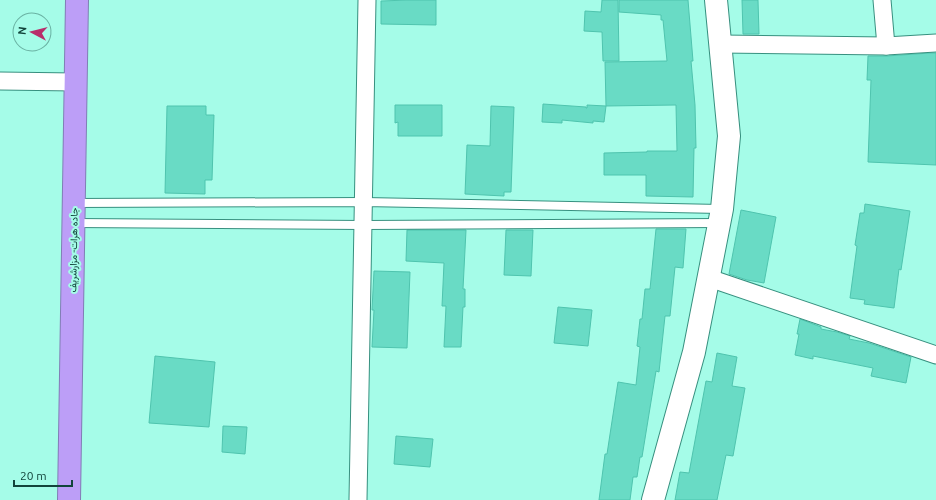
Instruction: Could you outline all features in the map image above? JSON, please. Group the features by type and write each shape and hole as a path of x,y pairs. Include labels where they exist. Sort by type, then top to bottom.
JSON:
{"highway":[{"name":"جاده هرات- مزارشریف","path":"69,500 76,0"}],"street":[{"path":"358,500 367,0"},
{"path":"653,500 694,352 721,216 729,136 716,0"},
{"path":"882,0 886,46"},
{"path":"720,44 886,46 936,43"},
{"path":"0,81 75,82"},
{"path":"709,278 936,355"}],"lane":[{"path":"73,213 364,202 721,216"},
{"path":"73,213 364,225 721,216"}],"building":[{"path":"436,0 436,25 381,24 381,1"},
{"path":"602,0 618,0 619,61 603,61 602,32 584,31 585,11 601,12"},
{"path":"619,0 688,0 695,105 696,148 694,148 693,197 646,196 646,175 604,175 604,153 677,151 676,105 606,106 605,62 667,61 663,20 661,20 661,15 619,12"},
{"path":"742,0 758,0 759,34 743,34"},
{"path":"936,53 936,165 868,162 871,80 867,80 868,56"},
{"path":"543,104 586,108 587,105 606,106 604,122 593,121 593,123 562,120 562,123 542,122"},
{"path":"395,105 442,105 442,136 398,136 398,122 395,123"},
{"path":"167,106 206,106 206,115 214,115 212,180 205,180 205,194 165,193"},
{"path":"491,106 514,107 511,192 504,192 504,196 465,194 467,145 490,146"},
{"path":"865,204 910,211 901,270 899,269 894,308 864,304 865,300 850,298 857,246 855,245 860,213 864,213"},
{"path":"741,210 776,217 764,283 747,280 729,274"},
{"path":"656,229 686,229 683,268 675,267 670,316 665,316 659,372 656,371 642,457 640,457 637,477 633,477 630,500 599,500 605,454 607,454 618,382 636,385 640,347 637,346 640,319 642,319 645,289 650,289"},
{"path":"407,230 466,230 463,289 465,289 465,307 463,307 461,347 444,347 446,306 442,306 444,263 406,261"},
{"path":"506,230 533,230 531,276 504,275"},
{"path":"374,271 410,272 407,348 372,347"},
{"path":"558,307 592,310 588,346 554,343"},
{"path":"800,319 821,327 821,329 850,336 849,339 869,343 911,357 906,383 871,376 873,368 813,356 813,359 795,355"},
{"path":"717,353 737,357 732,386 745,388 733,456 726,455 717,500 675,500 680,472 689,473 706,381 712,382"},
{"path":"155,356 215,362 209,427 149,423"},
{"path":"223,426 247,427 245,454 222,452"},
{"path":"396,436 433,439 430,467 394,464"}]}
